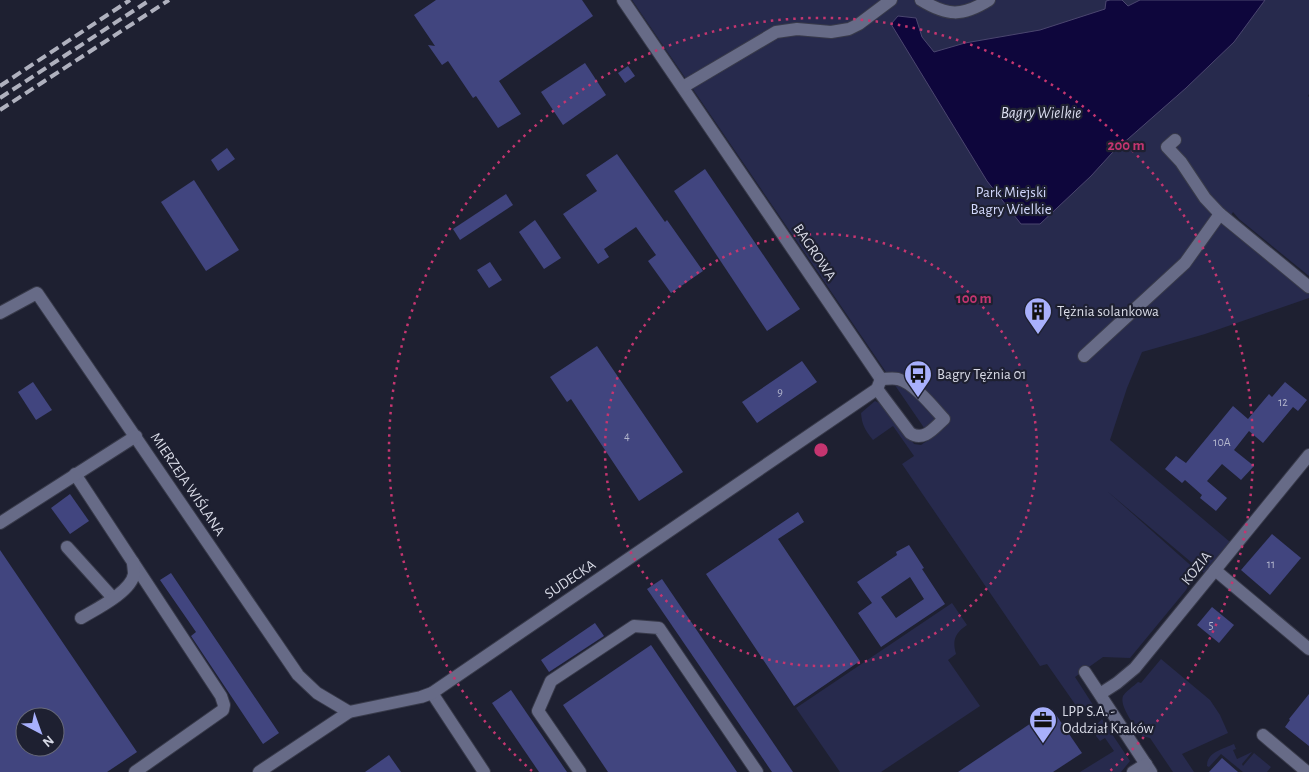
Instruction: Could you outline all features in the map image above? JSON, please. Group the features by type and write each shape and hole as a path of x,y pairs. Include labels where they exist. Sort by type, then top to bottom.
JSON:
{"street":[{"name":"BAGROWA","path":"623,0 683,87 910,433 916,437 923,436 944,419 906,382 897,379 879,384"},
{"path":"683,87 776,32 797,29 831,32 849,29 859,24 891,0"},
{"path":"925,1 948,13 976,8 989,0"},
{"path":"1176,140 1167,147 1181,162 1205,198 1220,214 1309,287"},
{"path":"1084,356 1185,263 1220,214"},
{"name":"MIERZEJA WIŚLANA","path":"0,313 37,293 298,675 317,693 349,712"},
{"name":"SUDECKA","path":"260,772 349,712 421,698 432,693 879,384"},
{"path":"0,524 136,436"},
{"name":"KOZIA","path":"1100,694 1122,680 1135,668 1309,455"},
{"path":"75,474 221,696 224,705 223,710 135,772"},
{"path":"67,547 113,598"},
{"path":"81,618 113,598 125,588 132,580 134,573 133,562"},
{"path":"1215,570 1309,649"},
{"path":"580,772 538,711 551,681 634,626 659,628 757,772"},
{"path":"1086,672 1149,768 1133,772"},
{"path":"432,693 484,772"},
{"path":"1263,736 1307,772"}],"green space":[{"name":"Park Miejski Bagry Wielkie","path":"632,0 1309,0 1309,276 1233,212 1224,226 1309,293 1309,298 1205,334 1142,352 1127,388 1110,440 1230,542 1204,573 1107,491 1197,571 1186,590 1130,658 1103,657 1075,677 1095,708 1086,711 1077,707 1047,664 1040,666 902,464 914,456 893,426 873,440 868,433 863,424 861,413 875,401 889,408 914,444 921,445 931,438"},
{"path":"952,603 967,625 957,634 954,645 956,654 948,660 980,706 881,772 840,772 796,708"},
{"path":"1161,659 1210,700 1220,715 1228,733 1182,754 1194,772 1173,772 1150,738 1142,736 1123,706 1124,694 1138,682 1141,683"},
{"path":"1102,719 1130,761 1121,772 1080,772 1114,751 1105,738 1100,741 1096,736 1096,725"},
{"path":"1234,744 1236,749 1233,750 1237,759 1252,752 1242,764 1243,766 1254,753 1271,767 1267,772 1243,772 1221,754 1209,767 1207,766 1213,754"}],"water":[{"name":"Bagry Wielkie","path":"1122,0 1128,6 1140,0 1265,0 1234,42 1186,88 1112,153 1091,176 1040,224 1021,224 987,181 891,24 898,16 916,18 922,37 934,52 965,43 1040,30 1105,9 1106,1"}],"building":[{"path":"436,0 582,0 593,16 499,81 521,114 498,128 476,96 473,98 448,61 442,65 428,45 435,46 414,15"},
{"path":"585,63 606,95 563,125 541,92"},
{"path":"628,66 635,76 625,83 618,73"},
{"path":"227,148 235,159 218,171 211,160"},
{"path":"617,154 665,222 667,220 703,271 671,293 648,261 656,255 636,227 604,249 609,257 598,264 563,214 597,191 586,175"},
{"path":"705,169 800,309 767,331 674,191"},
{"path":"194,180 239,250 206,271 161,202"},
{"path":"506,194 513,205 460,240 453,229"},
{"path":"535,220 561,258 544,269 519,232"},
{"path":"490,262 502,280 489,288 477,270"},
{"path":"597,346 683,472 639,501 571,399 567,402 550,377"},
{"path":"802,361 817,382 757,423 742,402"},
{"path":"33,382 52,410 36,420 18,392"},
{"path":"1285,382 1307,400 1298,411 1293,407 1263,443 1249,431 1234,450 1254,466 1241,480 1222,464 1207,481 1227,498 1216,511 1200,498 1202,495 1185,480 1182,483 1165,469 1176,456 1186,463 1233,406 1248,419 1269,394 1272,397"},
{"path":"70,494 89,521 70,534 51,508"},
{"path":"798,512 804,522 778,539 860,661 794,706 706,574"},
{"path":"1272,534 1301,558 1270,595 1241,570"},
{"path":"909,545 945,604 881,647 858,613 872,603 857,582 897,555 896,552","holes":["910,577 924,599 896,618 881,597"]},
{"path":"0,550 137,752 107,772 0,772"},
{"path":"171,573 279,733 263,744 191,636 196,632 160,580"},
{"path":"662,579 793,772 772,772 647,589"},
{"path":"1212,607 1234,625 1219,643 1197,625"},
{"path":"595,623 604,636 549,672 541,660"},
{"path":"651,645 737,772 608,772 563,705"},
{"path":"511,690 567,772 539,772 492,703"},
{"path":"1309,694 1309,746 1285,727"},
{"name":"LPP S.A. - Oddział Kraków","path":"1052,709 1082,753 1053,772 958,772"},
{"path":"389,755 401,772 365,772"},
{"path":"1222,758 1238,772 1209,772"}],"railway":[{"path":"0,86 130,0"},
{"path":"0,98 150,0"},
{"path":"0,110 169,0"}],"place":[{"name":"Tężnia solankowa","path":"1038,335"},
{"name":"Bagry Tężnia 01","path":"918,398"},
{"name":"LPP S.A. - Oddział Kraków","path":"1043,744"}]}
